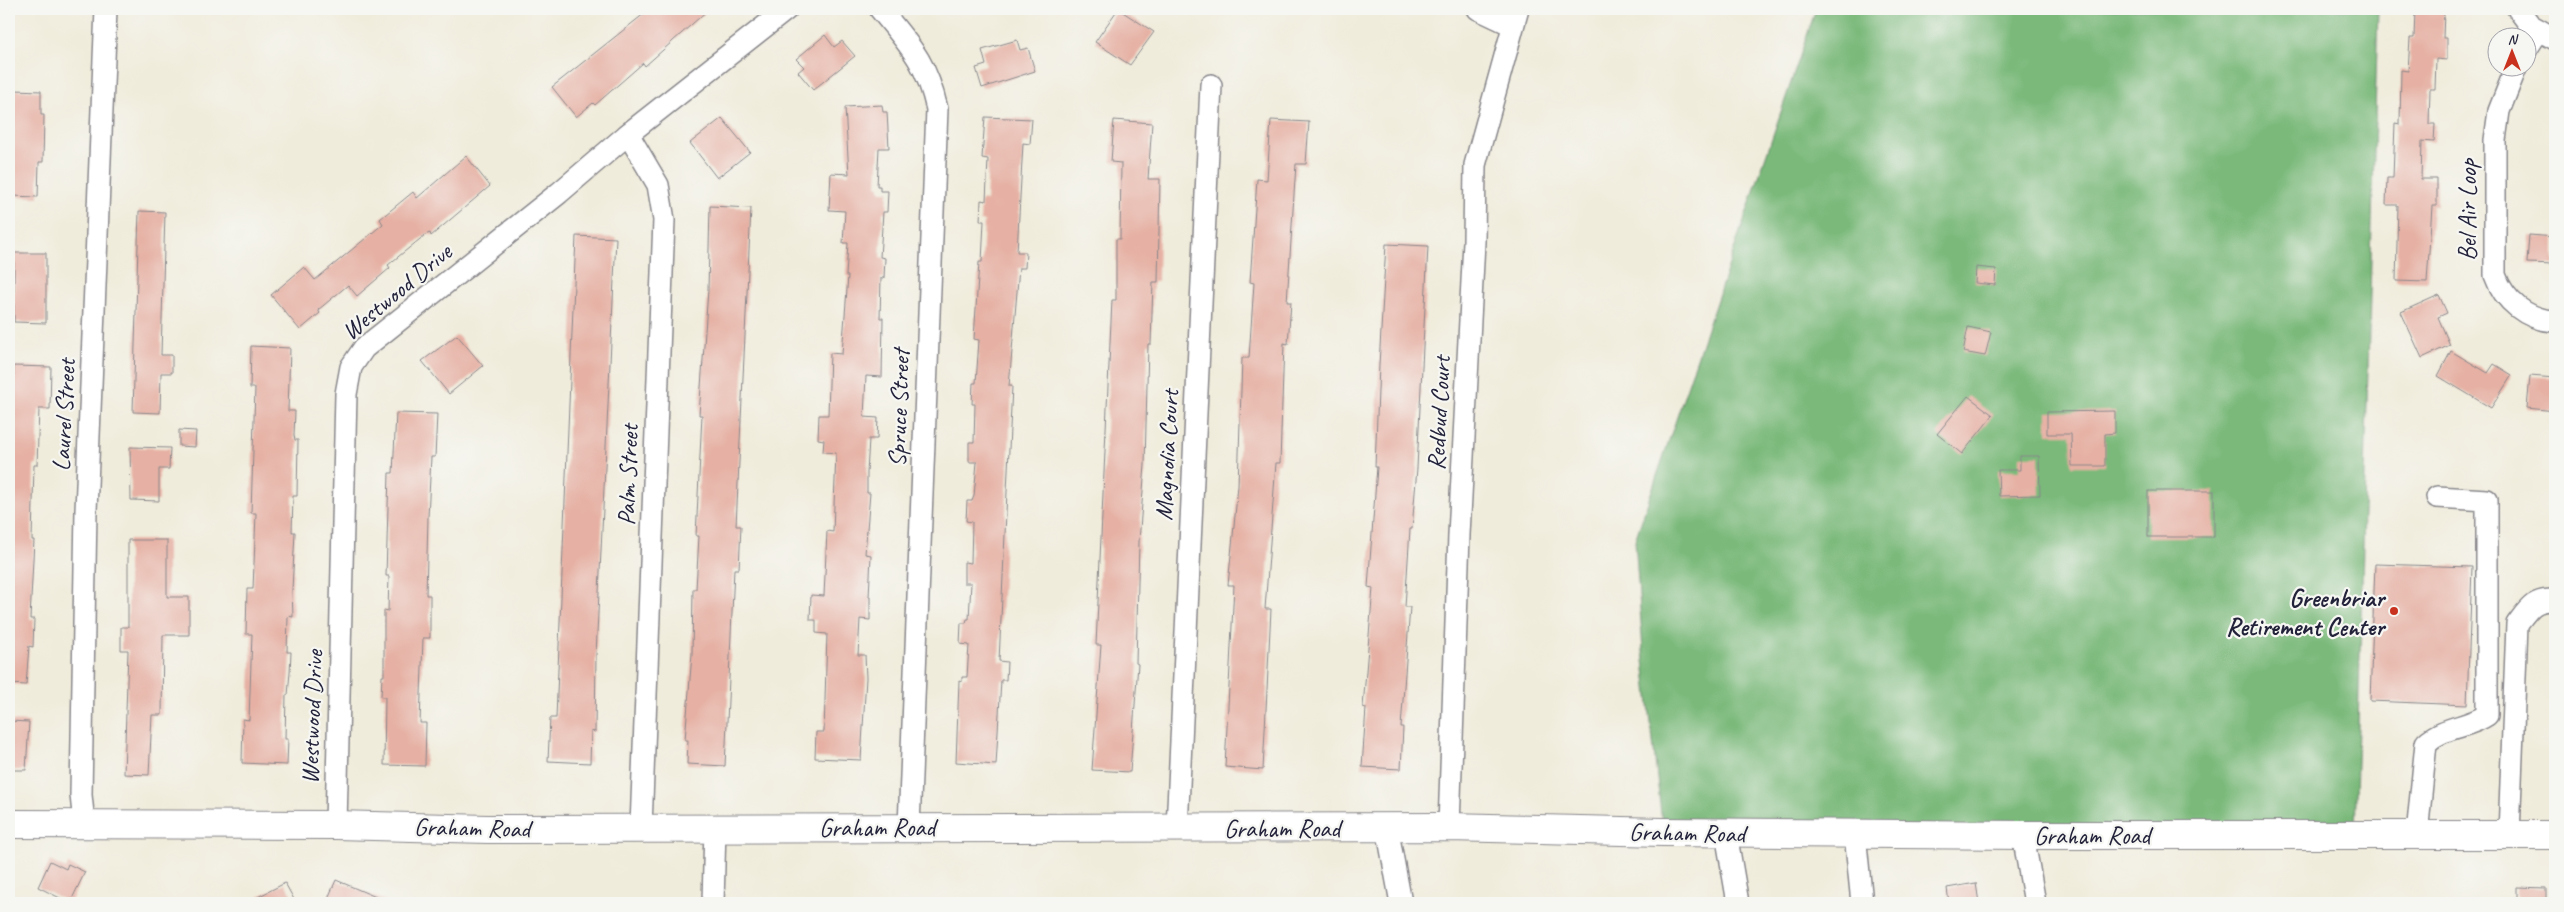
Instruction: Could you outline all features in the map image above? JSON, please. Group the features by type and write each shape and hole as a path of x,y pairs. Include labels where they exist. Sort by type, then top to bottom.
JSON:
{"main road":[{"name":"Graham Road","path":"9,824 336,825 486,829 642,827 1177,829 1449,827 1855,834 2555,835"}],"street":[{"name":"Laurel Street","path":"84,823 81,795 86,511 106,9"},
{"name":"Westwood Drive","path":"336,825 346,394 351,367 364,348 559,193 628,134 788,9"},
{"name":"Spruce Street","path":"880,9 918,56 930,82 937,110 909,827"},
{"path":"1478,9 1515,17"},
{"path":"2518,9 2530,25 2547,35 2536,43"},
{"name":"Redbud Court","path":"1449,827 1459,535 1474,242 1475,166 1515,17"},
{"name":"Bel Air Loop","path":"2512,78 2499,111 2495,140 2495,275 2504,295 2517,309 2548,321 2555,321"},
{"name":"Magnolia Court","path":"1177,829 1211,85"},
{"name":"Palm Street","path":"628,134 658,185 664,220 642,827"},
{"path":"2417,835 2426,743 2435,734 2476,722 2487,714 2487,500 2437,497"},
{"path":"2509,835 2517,624 2528,610 2542,600 2555,600"},
{"path":"713,903 715,827"},
{"path":"1387,827 1401,903"},
{"path":"1726,833 1738,903"},
{"path":"1855,834 1862,903"},
{"path":"2023,835 2035,903"}],"green space":[{"path":"1816,9 2378,9 2355,835 1663,832 1643,651 1635,540"}],"building":[{"path":"650,9 709,9 645,66 643,63 595,105 593,103 576,117 552,87"},
{"path":"1118,9 1154,32 1130,65 1095,42"},
{"path":"2415,11 2444,12 2443,38 2447,38 2447,60 2436,59 2435,89 2430,89 2429,124 2435,124 2434,142 2422,141 2421,179 2437,179 2437,206 2432,206 2427,282 2396,281 2398,205 2386,205 2387,178 2393,178 2395,123 2400,124 2401,70 2408,71 2410,38 2414,38"},
{"path":"825,35 834,47 842,41 855,56 813,90 798,72 804,67 796,59"},
{"path":"1017,40 1020,50 1028,48 1035,71 982,88 976,68 986,65 982,50"},
{"path":"15,90 41,91 41,115 44,115 43,162 39,162 38,197 11,196"},
{"path":"882,105 883,112 887,112 889,148 879,148 877,186 880,186 880,191 888,191 887,212 883,212 880,257 885,258 884,278 881,278 880,318 883,318 882,377 866,376 864,417 878,418 877,439 869,439 867,473 867,493 870,493 865,554 871,555 870,620 860,619 858,655 865,655 866,678 861,760 815,758 816,732 824,732 827,634 816,633 816,620 810,620 811,595 824,596 827,531 833,532 836,453 823,452 824,440 818,439 819,415 828,415 830,353 842,354 848,276 846,276 848,243 843,243 845,211 829,210 831,173 849,174 845,107"},
{"path":"985,117 1032,119 1030,144 1023,143 1017,252 1026,252 1025,268 1019,268 1009,386 1012,386 999,661 1007,662 1006,680 1001,680 996,765 956,762 959,681 962,682 962,677 967,677 969,645 960,644 961,623 966,623 967,619 969,619 971,583 964,583 964,562 971,563 972,522 966,521 967,501 972,501 974,496 977,462 969,462 969,442 974,442 975,404 972,404 973,383 976,383 979,340 974,339 979,262 982,262 984,221 980,221 981,200 986,201 988,159 982,158"},
{"path":"722,118 750,152 717,178 690,143"},
{"path":"1114,120 1152,123 1148,179 1160,179 1158,282 1153,282 1151,344 1148,344 1145,465 1139,542 1136,663 1138,664 1130,772 1092,770 1101,645 1096,645 1112,300 1116,300 1116,239 1120,239 1121,163 1111,162"},
{"path":"1271,120 1309,122 1306,164 1296,164 1287,302 1291,302 1288,344 1284,343 1280,463 1276,463 1265,609 1271,609 1263,770 1225,767 1234,585 1228,585 1238,486 1242,358 1249,358 1254,283 1250,282 1257,179 1267,180"},
{"path":"466,156 490,186 431,236 430,233 425,235 388,265 390,268 357,296 348,285 318,310 320,313 300,330 271,295 304,267 315,280 383,224 380,219 413,192 417,198"},
{"path":"710,206 751,208 736,526 741,526 739,569 734,569 725,766 687,764 688,740 685,740 692,654 693,589 696,589 699,536 696,536 702,415 699,415 708,290"},
{"path":"139,211 165,212 161,355 172,355 172,373 161,373 160,413 133,412"},
{"path":"2529,235 2555,237 2555,264 2527,263"},
{"path":"576,236 616,238 596,655 595,732 591,731 590,763 548,761 550,718 556,718"},
{"path":"1386,244 1428,246 1417,468 1412,529 1410,529 1405,607 1410,607 1401,727 1403,727 1401,769 1362,767 1366,708 1363,707 1373,588 1368,587 1377,467 1375,467 1379,365"},
{"path":"14,253 46,253 46,323 14,322"},
{"path":"1976,267 1996,269 1995,285 1975,283"},
{"path":"2439,295 2447,313 2438,317 2450,345 2422,358 2401,312"},
{"path":"1968,327 1991,332 1985,356 1963,352"},
{"path":"457,335 483,366 449,394 422,361"},
{"path":"251,346 290,348 288,411 295,411 294,435 295,440 298,440 297,496 293,496 292,532 295,532 292,590 293,617 288,616 287,652 291,652 288,695 286,695 285,739 288,739 287,765 242,763 243,719 249,720 252,634 246,634 247,589 253,589 256,513 251,513 255,388 250,388"},
{"path":"2451,351 2488,373 2494,364 2512,375 2491,408 2438,376"},
{"path":"14,366 51,367 50,409 39,409 37,465 34,465 32,540 34,540 30,619 34,619 33,647 29,646 26,685 9,684 9,492"},
{"path":"2530,376 2555,378 2555,411 2527,408"},
{"path":"1968,396 1993,415 1962,454 1937,434"},
{"path":"2115,411 2115,433 2105,434 2105,466 2072,466 2071,434 2047,434 2047,412"},
{"path":"396,413 437,414 435,457 431,457 428,517 426,595 430,595 430,638 423,638 420,723 426,723 425,766 384,765 385,697 381,697 382,676 384,676 384,610 388,611 389,576 386,576 389,473 393,473"},
{"path":"179,430 196,431 195,447 179,446"},
{"path":"130,447 170,448 169,469 159,469 159,501 131,500"},
{"path":"2020,456 2039,456 2040,495 1999,496 1998,470 2020,470"},
{"path":"2148,491 2214,491 2214,537 2148,537"},
{"path":"128,540 167,540 167,597 189,597 189,635 163,635 162,715 152,715 149,775 124,774 128,650 121,650 121,627 128,627"},
{"name":"Greenbriar Retirement Center","path":"2375,564 2472,567 2467,705 2370,701"},
{"path":"9,721 29,722 26,770 9,770"},
{"path":"50,861 66,869 68,864 85,872 70,903 38,887"},
{"path":"336,880 390,903 326,903"},
{"path":"285,883 296,903 246,903"},
{"path":"1976,883 1979,903 1949,903 1947,888"},
{"path":"2517,887 2546,888 2546,903 2517,903"}],"place":[{"name":"Greenbriar Retirement Center","path":"2394,611"}]}
